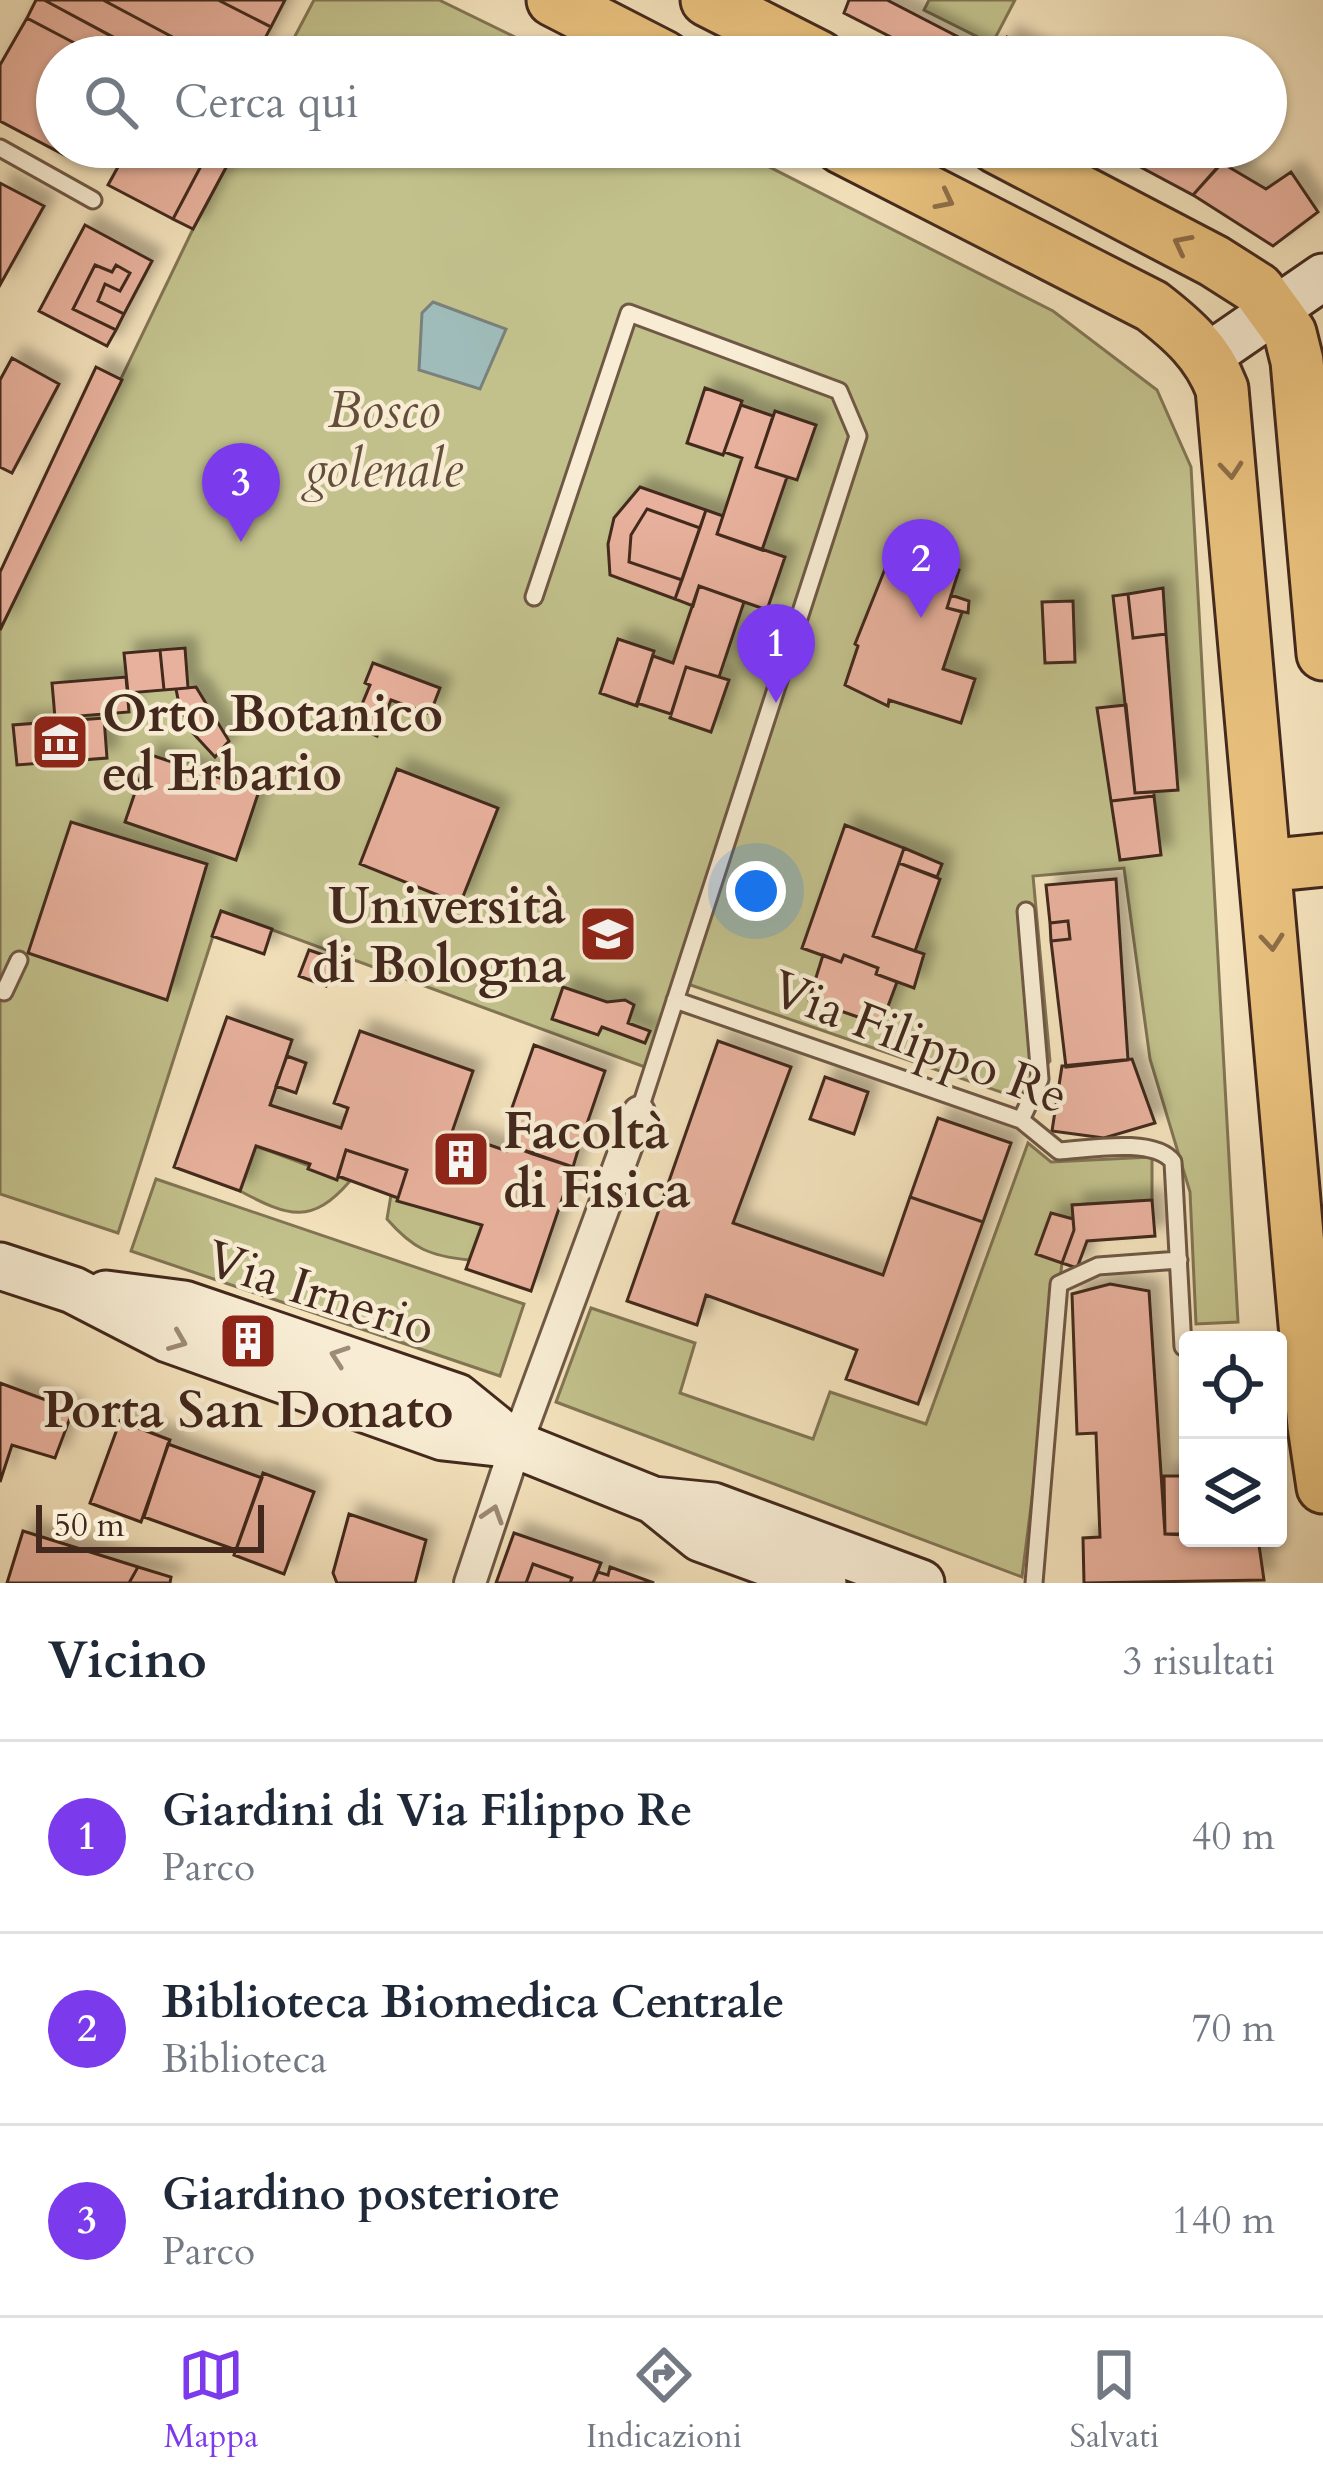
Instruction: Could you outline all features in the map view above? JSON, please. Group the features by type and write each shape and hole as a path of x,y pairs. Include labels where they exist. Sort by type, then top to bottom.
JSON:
{"main road":[{"path":"553,0 623,36"},
{"path":"707,0 773,36"},
{"path":"882,168 1153,306 1207,357 1224,398 1323,1487"},
{"path":"1036,168 1214,261 1258,289 1277,310 1290,333 1297,361 1323,654"},
{"path":"1265,866 1323,860"}],"street":[{"path":"1207,357 1323,278"},
{"path":"470,1583 639,1112"},
{"name":"Via Irnerio","path":"0,1266 73,1290 184,1304 457,1397 516,1445 653,1500 712,1506 922,1583"},
{"name":"Via Irnerio","path":"653,1500 700,1538 823,1583"}],"lane":[{"path":"0,148 93,200"},
{"path":"534,597 629,313 839,391 858,436 639,1112"},
{"path":"1021,1120 1040,1079 1025,910"},
{"path":"1,994 19,960"},
{"name":"Via Filippo Re","path":"675,1000 1021,1120 1059,1150 1150,1147 1167,1154 1173,1162 1183,1331"},
{"path":"1034,1583 1059,1284 1098,1266 1179,1260"}],"green space":[{"path":"314,0 439,0 513,36 295,36"},
{"path":"929,0 1015,0 996,36 976,36 924,10"},
{"name":"Bosco golenale","path":"226,168 771,168 1053,311 1157,390 1191,467 1238,1322 1196,1324 1190,1192 1150,1059 1124,868 1033,876 1050,1061 1018,1098 682,982 653,1070 221,911 118,1233 0,1194 0,630"},
{"path":"1028,1143 1051,1162 1152,1157 1152,1200 1073,1205 1073,1219 1052,1214 1062,1263 1022,1577 556,1402 591,1308 695,1343 680,1393 813,1439 830,1392 926,1424"},
{"path":"256,1146 350,1181 324,1205 311,1210 273,1207 240,1191"},
{"path":"156,1179 524,1304 500,1376 131,1251"},
{"path":"391,1195 482,1225 469,1260 433,1253 405,1238 387,1219"}],"water":[{"path":"433,302 506,329 480,389 419,370 422,313"}],"building":[{"path":"36,0 44,0 111,36 61,36 27,18"},
{"path":"44,0 103,0 171,36 112,36"},
{"path":"103,0 218,0 271,27 266,36 171,36"},
{"path":"218,0 285,0 271,27"},
{"path":"849,0 887,0 956,36 889,36 844,13"},
{"path":"27,18 61,36 36,36 36,140 0,121 0,65"},
{"path":"117,168 200,168 173,219 108,185"},
{"path":"200,168 226,168 193,229 173,219"},
{"path":"1142,168 1217,168 1193,195"},
{"path":"1217,168 1230,168 1266,189 1291,172 1318,212 1273,246 1193,195"},
{"path":"0,183 44,206 0,285"},
{"path":"85,225 152,261 124,314 98,301 105,284 120,291 130,273 116,265 112,272 95,265 73,309 116,330 107,346 39,311"},
{"path":"95,265 112,272 116,265 130,273 120,291 105,284 98,301 124,314 116,330 73,309"},
{"path":"12,358 59,384 12,473 0,467 0,380"},
{"path":"96,367 122,380 0,630 0,572"},
{"path":"705,388 742,401 723,455 687,443"},
{"path":"741,405 773,416 756,467 787,477 762,550 717,534 742,458 724,452"},
{"path":"775,411 816,425 797,480 756,467"},
{"path":"640,487 706,510 700,528 647,509 631,535 629,562 682,580 675,599 610,575 608,544 614,518"},
{"path":"647,509 700,528 682,580 629,562 631,535"},
{"path":"706,510 723,516 717,534 785,557 767,610 699,586 693,606 675,599"},
{"path":"893,549 959,570 947,608 962,612 943,669 975,679 961,723 889,700 888,706 845,685 855,644"},
{"path":"699,586 744,602 719,677 686,667 671,714 637,703 653,656 673,663"},
{"path":"1163,588 1166,634 1133,638 1128,594"},
{"path":"1128,594 1133,638 1166,634 1178,790 1135,793 1113,596"},
{"path":"951,595 969,601 968,613 947,608"},
{"path":"1073,601 1075,662 1045,663 1042,602"},
{"path":"618,639 654,651 637,706 600,693"},
{"path":"185,648 188,688 164,690 160,650"},
{"path":"160,650 164,690 128,693 124,653"},
{"path":"373,663 440,688 430,714 391,700 377,736 353,726 370,685 365,683"},
{"path":"686,667 729,680 711,732 670,718"},
{"path":"126,677 129,712 55,718 52,683"},
{"path":"196,687 229,741 215,757 190,730 178,699 176,689"},
{"path":"1126,705 1135,793 1154,792 1154,796 1111,801 1097,708"},
{"name":"Orto Botanico ed Erbario","path":"104,718 107,758 17,765 13,725"},
{"name":"Orto Botanico ed Erbario","path":"104,718 107,758 17,765 13,725"},
{"path":"148,754 259,791 236,860 125,822"},
{"path":"397,769 498,808 460,904 360,864"},
{"path":"1154,796 1161,855 1120,860 1111,801"},
{"path":"71,822 207,864 167,1000 28,953"},
{"path":"845,825 904,848 873,936 924,954 914,988 844,955 841,962 802,948"},
{"path":"904,848 942,864 937,877 899,863"},
{"path":"899,863 940,879 915,951 873,936"},
{"path":"1116,879 1128,1060 1066,1067 1051,941 1070,939 1068,921 1050,923 1046,885"},
{"path":"221,911 272,929 264,954 212,936"},
{"path":"1068,921 1070,939 1051,941 1050,923"},
{"path":"309,950 335,959 326,986 299,976"},
{"path":"823,955 841,962 844,955 878,968 876,974 897,982 881,1025 809,1000"},
{"path":"563,987 607,1002 625,1000 634,1005 628,1023 650,1031 645,1043 602,1027 598,1035 552,1019"},
{"name":"Facoltà di Fisica","path":"227,1017 292,1040 270,1105 341,1128 348,1108 334,1103 360,1031 473,1071 452,1132 573,1167 531,1291 466,1269 482,1225 397,1201 407,1170 346,1150 337,1180 308,1169 310,1164 256,1146 240,1191 174,1167"},
{"path":"718,1041 791,1067 733,1223 883,1275 910,1197 983,1222 918,1404 846,1379 857,1350 706,1295 697,1325 627,1301"},
{"name":"Facoltà di Fisica","path":"534,1045 605,1071 579,1147 507,1122"},
{"path":"287,1056 306,1063 296,1093 276,1086"},
{"path":"1132,1059 1155,1123 1104,1138 1052,1131 1062,1066"},
{"path":"825,1077 868,1092 854,1134 810,1119"},
{"path":"938,1118 1011,1143 983,1222 910,1197"},
{"path":"516,1125 540,1133 533,1154 509,1145"},
{"path":"540,1133 579,1147 573,1167 533,1154"},
{"path":"346,1150 407,1170 398,1198 338,1176"},
{"path":"1152,1200 1155,1236 1087,1241 1077,1268 1062,1263 1074,1230 1072,1205"},
{"path":"1051,1213 1073,1219 1074,1230 1062,1263 1036,1254"},
{"path":"1110,1284 1149,1291 1165,1534 1179,1535 1179,1547 1259,1547 1264,1580 1084,1583 1083,1538 1100,1537 1096,1433 1077,1434 1072,1294"},
{"path":"0,1383 73,1410 55,1458 12,1445 0,1482"},
{"path":"120,1421 170,1440 141,1522 90,1503"},
{"path":"168,1444 262,1478 236,1550 144,1517"},
{"path":"263,1473 314,1492 284,1574 234,1555"},
{"path":"1164,1476 1179,1476 1179,1534 1165,1534"},
{"path":"349,1514 426,1540 415,1583 337,1583 333,1573"},
{"path":"23,1531 138,1567 129,1583 7,1583"},
{"path":"514,1533 601,1563 593,1583 570,1583 572,1578 533,1564 526,1583 496,1583"},
{"path":"533,1564 572,1578 570,1583 526,1583"},
{"path":"138,1567 171,1577 170,1583 129,1583"},
{"path":"610,1567 654,1583 593,1583 598,1572 608,1575"}],"place":[{"name":"Giardino posteriore","path":"241,542"},
{"name":"Biblioteca Biomedica Centrale","path":"921,618"},
{"name":"Giardini di Via Filippo Re","path":"776,703"},
{"name":"Orto Botanico ed Erbario","path":"60,742"},
{"name":"Università di Bologna","path":"608,934"},
{"name":"Facoltà di Fisica","path":"461,1159"},
{"name":"Porta San Donato","path":"248,1341"}]}
